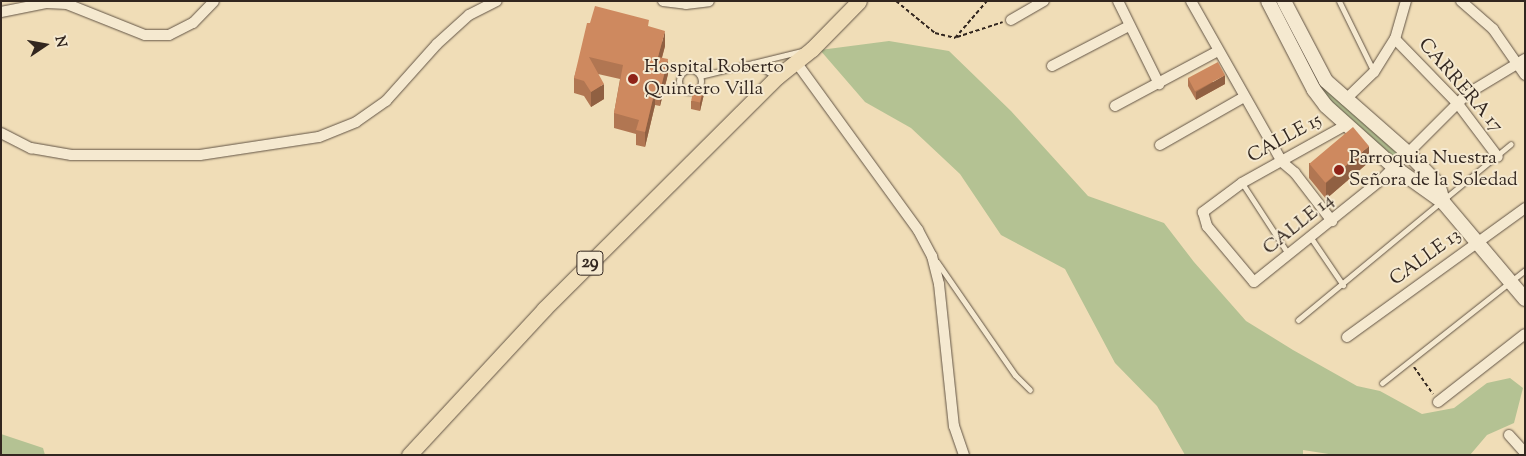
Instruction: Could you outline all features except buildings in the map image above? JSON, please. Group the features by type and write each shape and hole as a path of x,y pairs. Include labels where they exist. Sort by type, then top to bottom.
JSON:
{"main road":[{"path":"777,77 812,49 859,1"},
{"path":"1268,1 1314,90 1346,125 1394,167 1443,202 1479,241 1509,282 1525,299"},
{"path":"1288,3 1326,80 1345,100 1408,153 1438,184 1443,202"},
{"name":"29","path":"409,455 544,309 777,77"}],"street":[{"path":"1,12 47,3 67,4 145,34 169,35 193,23 214,1"},
{"path":"1,133 31,148 71,155 104,156 200,155 319,137 356,122 386,101 437,44 469,15 498,1"},
{"path":"663,1 686,4 709,1"},
{"path":"1011,20 1044,1"},
{"path":"1118,1 1159,84"},
{"path":"1191,1 1282,162 1295,173 1332,221"},
{"path":"1461,1 1493,29 1520,61 1525,75"},
{"path":"1345,100 1374,72 1395,39 1403,3"},
{"path":"1052,66 1129,26"},
{"name":"CARRERA 17","path":"1395,39 1458,104 1498,157"},
{"path":"1115,106 1218,51"},
{"name":"CALLE 14","path":"1254,282 1332,221 1394,167 1467,94 1520,61"},
{"path":"796,62 918,230 932,256 939,284 954,426 964,455"},
{"path":"1160,145 1244,97"},
{"name":"CALLE 15","path":"1254,282 1203,220 1203,212 1242,183 1346,125"},
{"name":"CALLE 13","path":"1347,337 1525,208"},
{"path":"1438,402 1525,334"},
{"path":"1509,435 1525,453"}],"lane":[{"path":"1339,1 1374,72"},
{"path":"700,76 812,49"},
{"path":"752,63 777,77"},
{"path":"692,70 700,76 701,83 696,91 687,92 681,87 679,79 683,72 692,70"},
{"path":"1298,320 1343,286 1498,157 1511,144"},
{"path":"1242,183 1289,256"},
{"path":"1311,238 1343,286"},
{"path":"932,256 1015,375 1030,390"},
{"path":"1382,383 1525,270"}],"path":[{"path":"896,1 935,32 955,38 1011,20"},
{"path":"955,38 987,1"},
{"path":"1410,360 1438,402"}],"green space":[{"path":"1276,1 1321,85 1399,155 1395,159 1333,104 1319,87"},
{"path":"889,41 949,51 1011,111 1088,196 1164,223 1194,262 1246,321 1293,350 1357,386 1380,391 1422,414 1454,408 1487,383 1510,378 1523,388 1514,423 1487,435 1470,455 1335,455 1303,450 1303,455 1185,455 1157,406 1115,363 1065,269 1001,235 960,174 911,128 865,102 820,50"},
{"path":"1,434 43,448 45,455 1,455"}],"place":[{"name":"Hospital Roberto Quintero Villa","path":"633,79"},
{"name":"Parroquia Nuestra Señora de la Soledad","path":"1339,170"}]}
